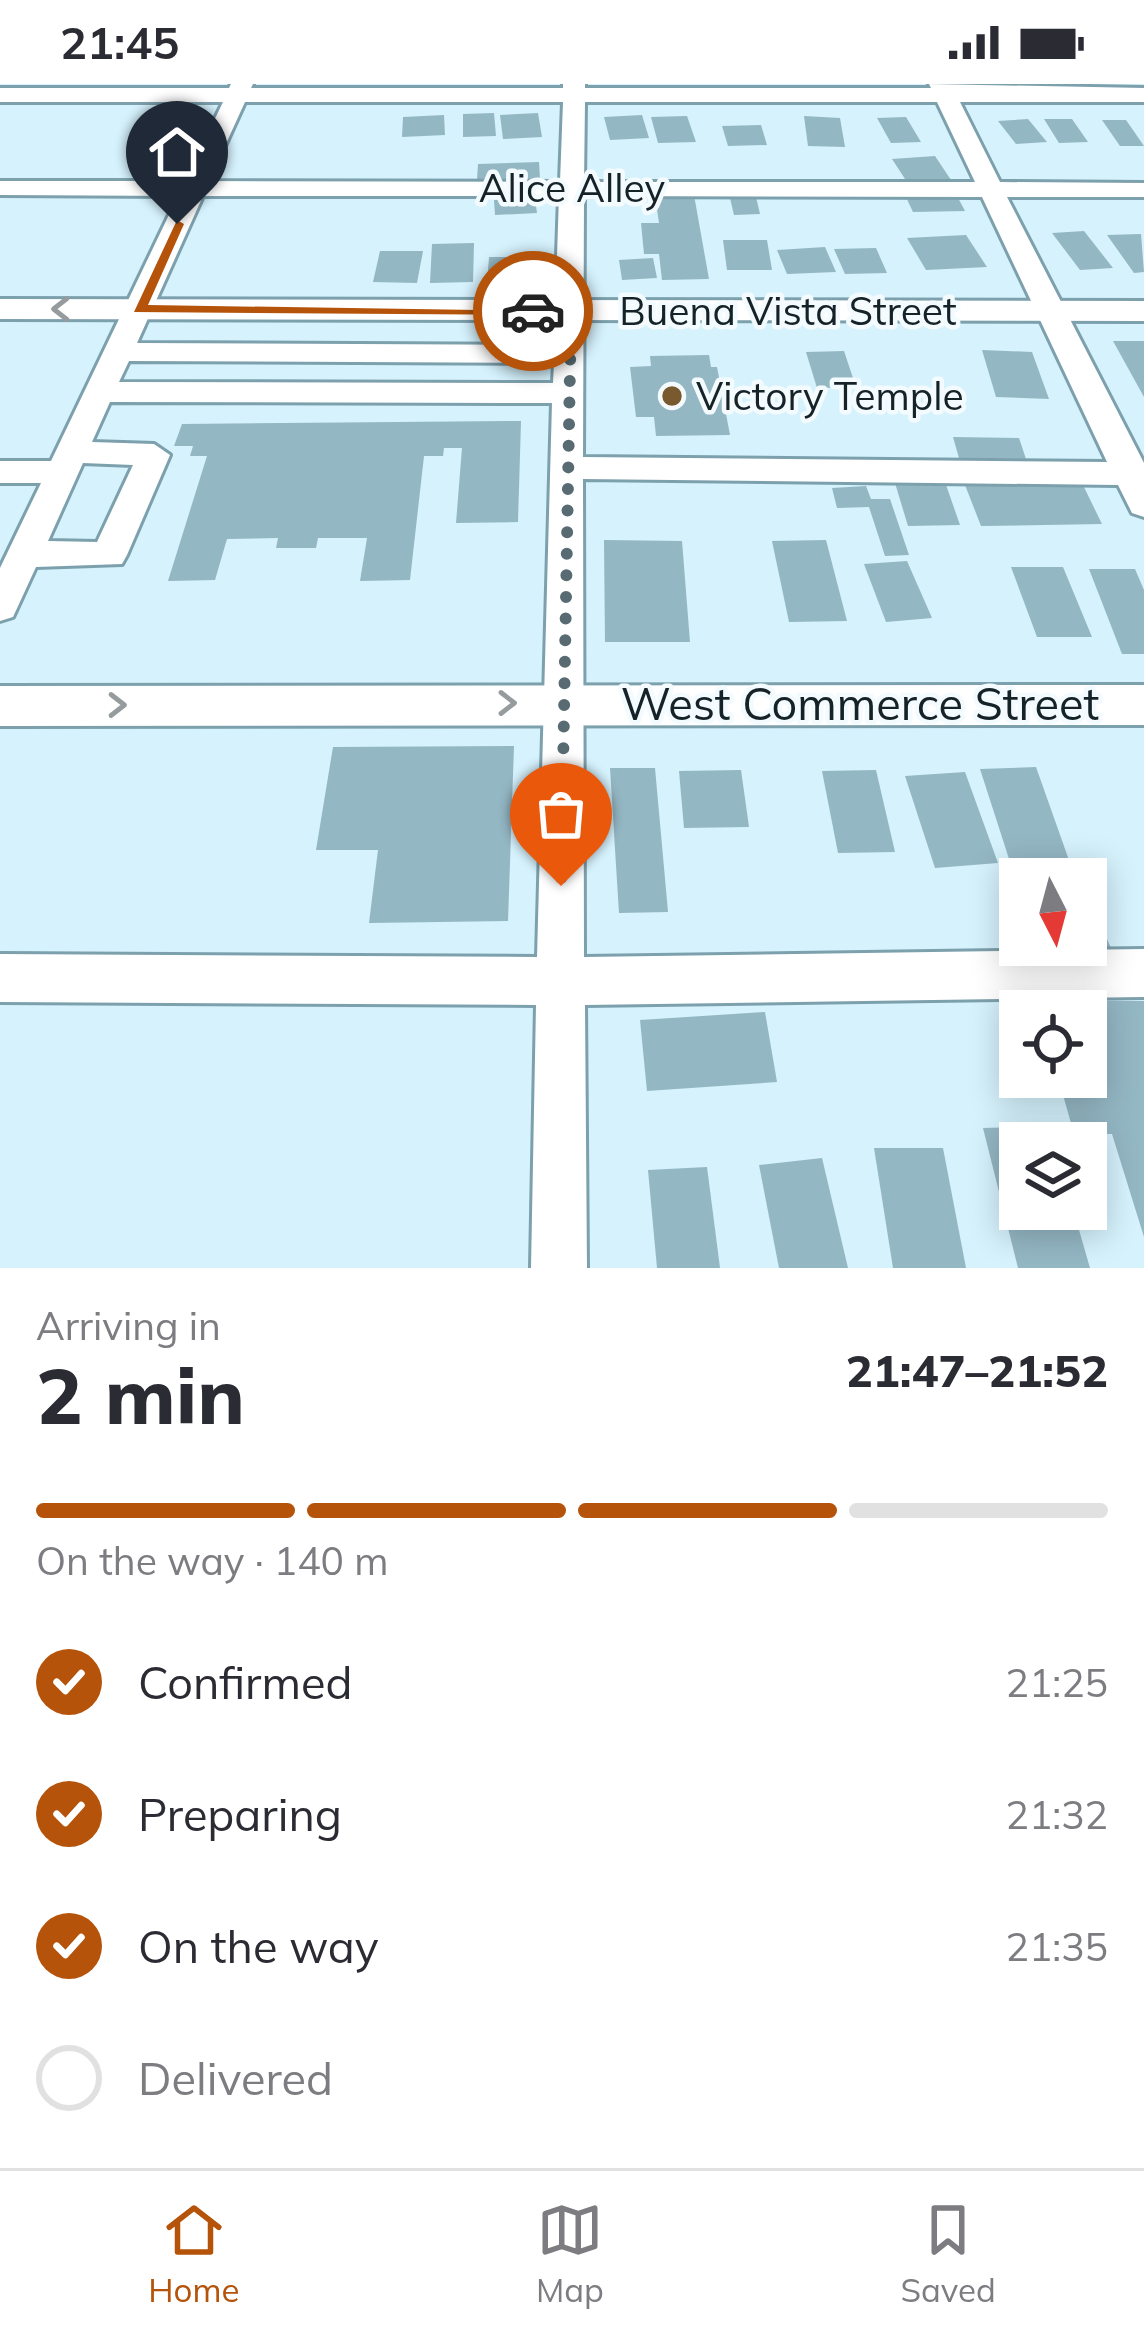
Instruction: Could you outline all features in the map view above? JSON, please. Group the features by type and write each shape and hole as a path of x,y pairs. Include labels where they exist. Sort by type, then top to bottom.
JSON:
{"main road":[{"name":"Buena Vista Street","path":"0,309 1144,311"},
{"name":"West Commerce Street","path":"0,706 1144,705"}],"street":[{"path":"0,607 239,89"},
{"path":"0,95 239,89 943,90 1144,95"},
{"path":"559,1268 562,703 574,90"},
{"path":"943,90 1137,473 1144,505"},
{"name":"Alice Alley","path":"0,188 1144,190"},
{"path":"118,352 570,354"},
{"path":"100,392 569,393"},
{"path":"0,472 154,455 109,555 26,554"},
{"path":"569,468 1137,473"},
{"path":"0,978 560,981 1144,973"}],"building":[{"path":"494,113 496,136 463,137 463,114"},
{"path":"538,113 542,137 503,139 500,115"},
{"path":"444,115 445,135 402,137 403,117"},
{"path":"642,115 649,138 610,140 604,117"},
{"path":"687,116 696,142 658,143 651,117"},
{"path":"804,116 840,118 845,147 808,146"},
{"path":"906,117 921,142 891,143 877,118"},
{"path":"1028,119 1047,142 1016,144 998,121"},
{"path":"1044,119 1072,119 1088,142 1059,143"},
{"path":"1102,120 1126,120 1144,146 1120,146"},
{"path":"761,125 767,145 728,146 722,126"},
{"path":"935,156 951,180 907,182 892,159"},
{"path":"539,162 540,179 477,180 478,164"},
{"path":"956,194 965,211 913,212 905,195"},
{"path":"655,195 694,195 709,279 662,280 659,254 644,254 641,223 659,223"},
{"path":"756,197 760,214 734,215 730,198"},
{"path":"535,199 537,213 495,215 494,200"},
{"path":"1084,231 1113,268 1080,270 1052,233"},
{"path":"1141,234 1144,272 1134,273 1107,235"},
{"path":"966,235 987,267 926,270 907,238"},
{"path":"723,240 767,240 772,270 727,270"},
{"path":"474,243 473,282 430,283 432,244"},
{"path":"825,247 836,272 787,274 777,250"},
{"path":"876,248 887,273 845,274 834,249"},
{"path":"380,251 423,251 417,283 373,282"},
{"path":"489,257 532,257 531,283 487,283"},
{"path":"653,258 657,278 622,280 619,260"},
{"path":"1113,341 1144,341 1144,397"},
{"path":"982,350 1032,352 1049,399 996,397"},
{"path":"844,351 856,387 817,388 806,352"},
{"path":"709,355 711,367 717,367 730,435 656,436 654,417 636,417 630,367 651,366 650,356"},
{"path":"521,421 518,522 456,523 462,448 444,448 443,456 424,456 410,580 360,581 367,538 318,538 316,548 276,548 278,538 227,539 215,580 168,581 207,456 190,456 193,446 174,446 182,424"},
{"path":"953,437 1019,438 1026,459 959,458"},
{"path":"945,482 960,525 908,526 895,483"},
{"path":"1082,483 1102,524 981,526 965,485"},
{"path":"866,486 871,499 890,499 909,555 885,556 869,507 837,508 832,488"},
{"path":"604,540 682,541 690,642 605,642"},
{"path":"826,540 847,621 789,622 772,541"},
{"path":"907,561 932,618 886,622 864,564"},
{"path":"1011,567 1063,567 1092,637 1037,637"},
{"path":"1089,569 1135,569 1144,590 1144,654 1122,654"},
{"path":"514,746 508,921 369,923 378,850 316,850 333,747"},
{"path":"1036,767 1068,858 1009,858 980,769"},
{"path":"610,768 655,768 668,912 619,913"},
{"path":"741,770 749,827 684,828 679,771"},
{"path":"876,770 895,852 838,853 822,771"},
{"path":"965,772 998,863 935,868 905,776"},
{"path":"1107,939 1117,961 1107,962"},
{"path":"1107,1001 1144,1001 1144,1237 1112,1134 1107,1134 1107,1122 1071,1122 1064,1098 1107,1098"},
{"path":"765,1012 777,1082 647,1091 640,1020"},
{"path":"983,1128 999,1128 999,1192"},
{"path":"874,1148 943,1148 966,1268 893,1268"},
{"path":"822,1158 848,1268 779,1268 759,1165"},
{"path":"707,1167 720,1268 657,1268 648,1170"},
{"path":"1008,1230 1079,1230 1090,1268 1018,1268"}],"way so far":[{"path":"533,311 571,311 561,886"}],"place":[{"name":"Victory Temple","path":"672,396"}],"route":[{"path":"177,224 139,309 533,311"}]}
